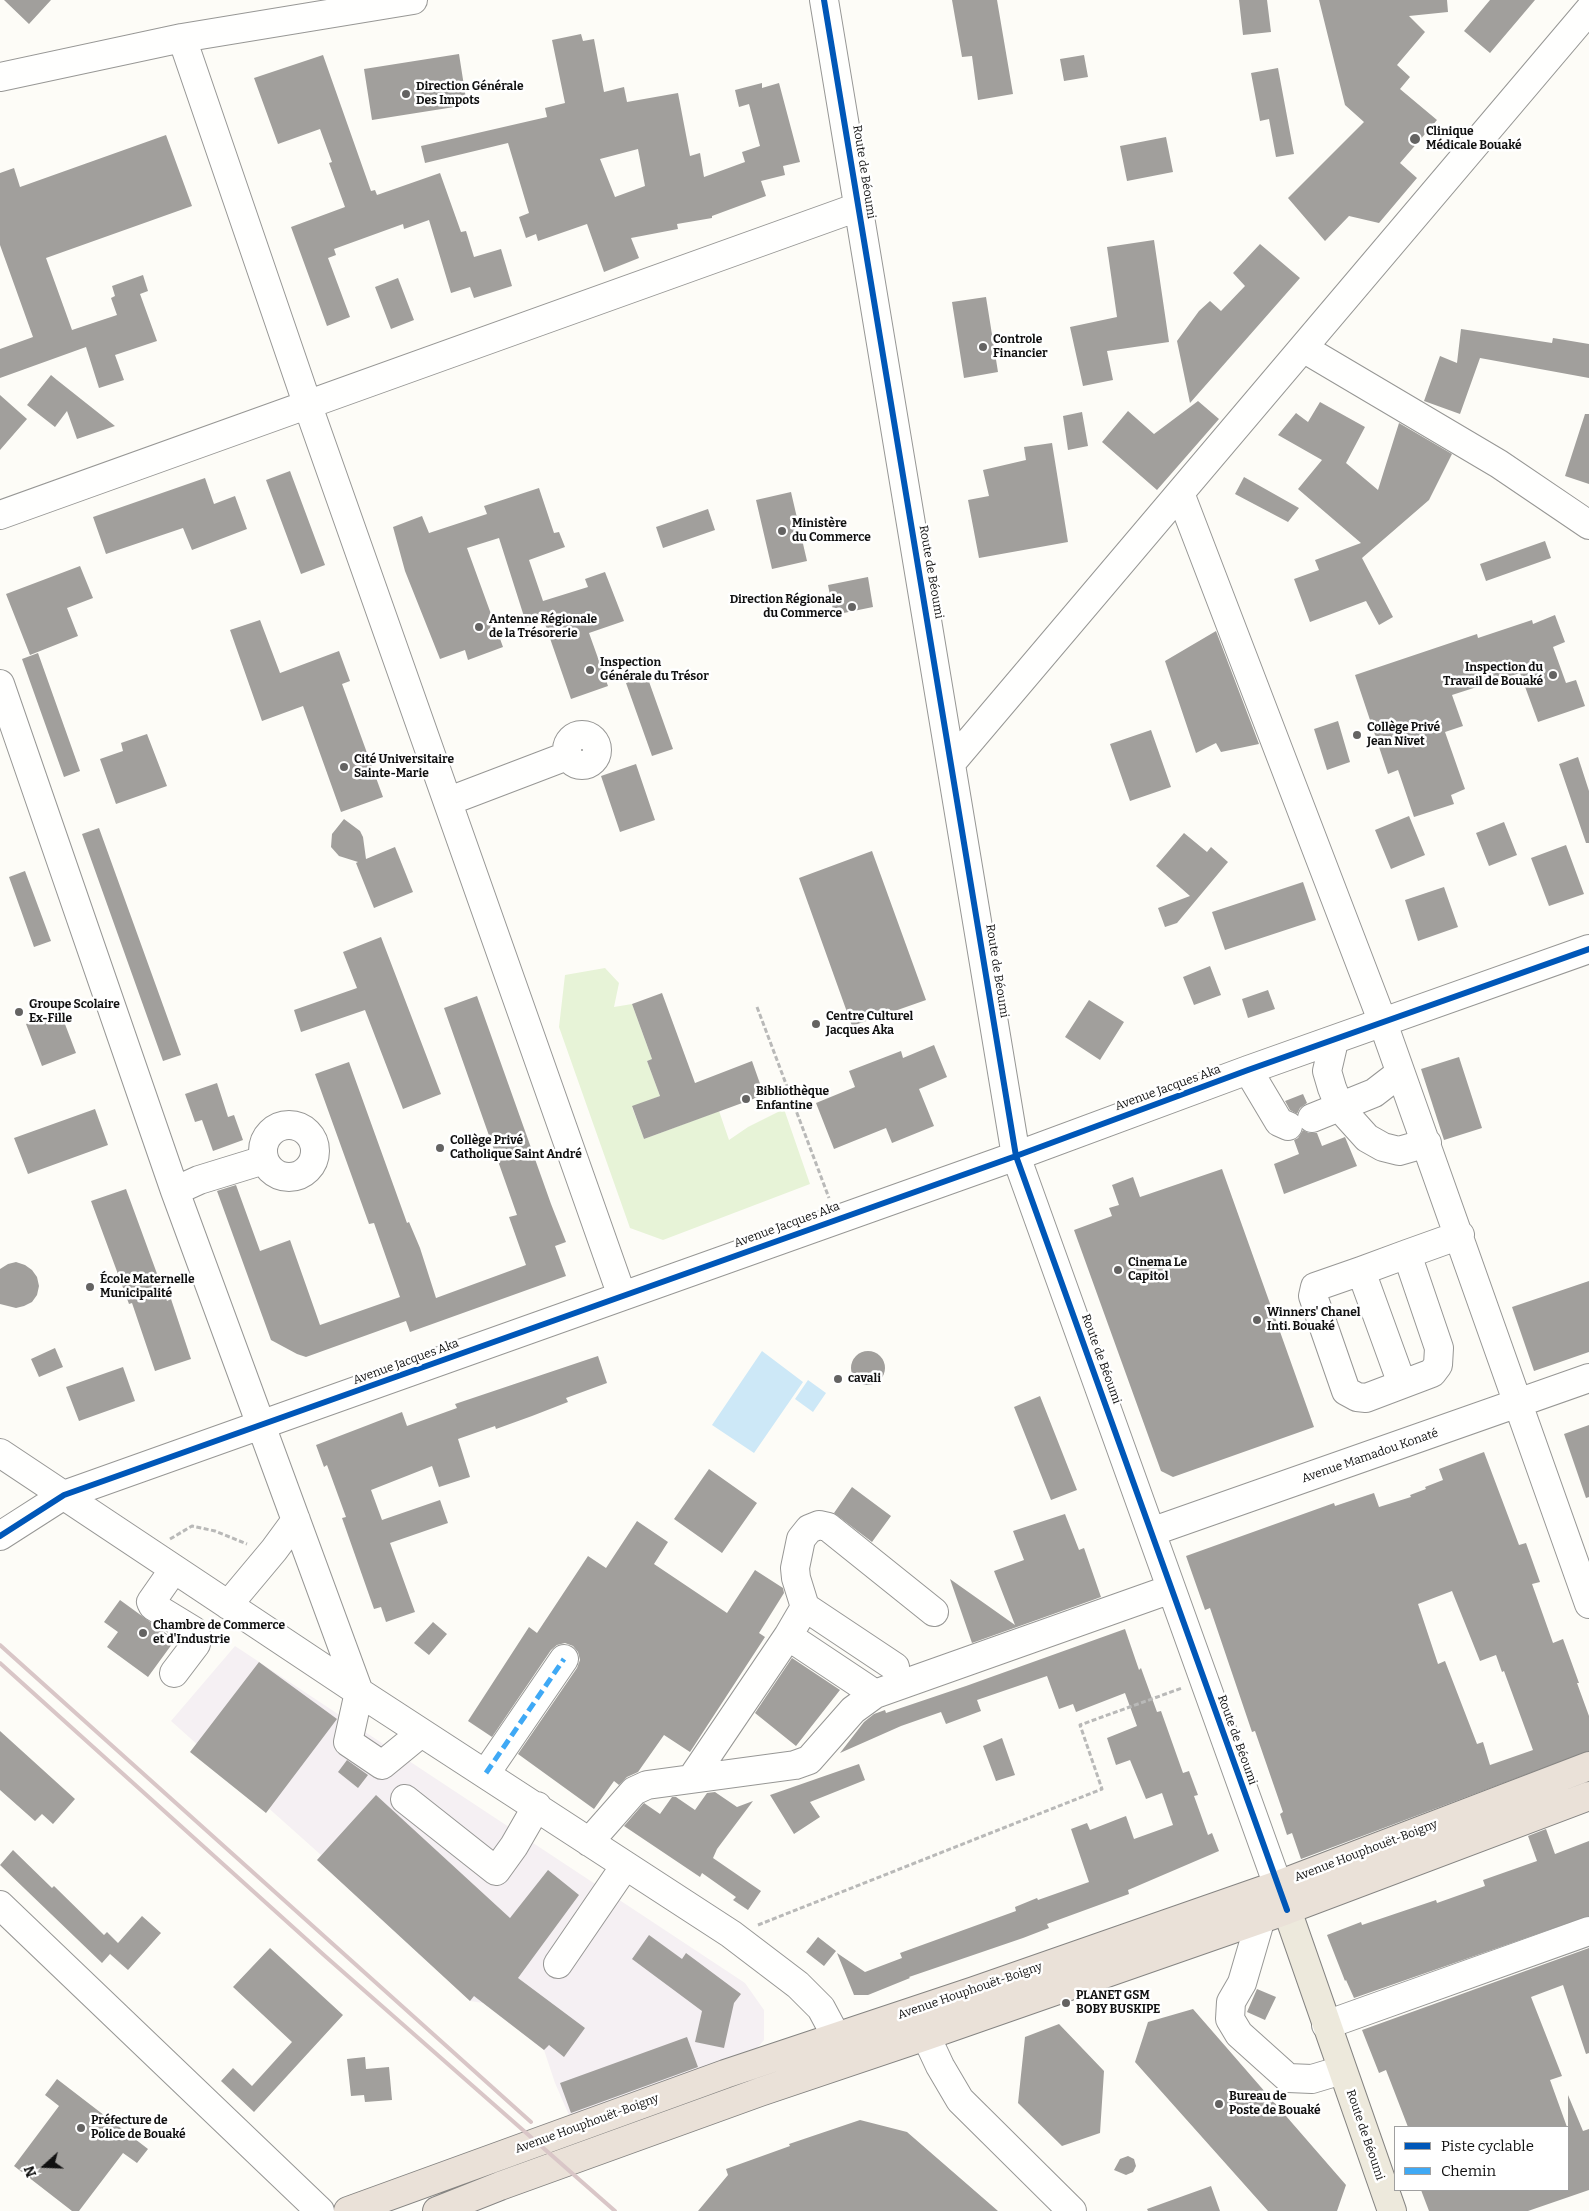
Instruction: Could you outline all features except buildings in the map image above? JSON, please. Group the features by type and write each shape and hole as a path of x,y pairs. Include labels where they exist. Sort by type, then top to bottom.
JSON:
{"highway":[{"name":"Avenue Houphouët-Boigny","path":"348,2211 725,2074 983,1988 1278,1885 1589,1766"},
{"path":"437,2211 500,2186 750,2095 926,2036 1287,1910 1589,1796"}],"main road":[{"name":"Route de Béoumi","path":"1287,1910 1392,2211"}],"street":[{"path":"0,77 182,38 413,0"},
{"name":"Route de Béoumi","path":"824,0 1016,1156 1287,1910"},
{"path":"952,762 1589,10"},
{"path":"182,38 308,406 449,801 622,1296"},
{"path":"0,516 858,207"},
{"path":"1302,348 1499,464 1589,525"},
{"path":"1180,493 1383,1023 1460,1235 1517,1404 1587,1593"},
{"path":"0,684 175,1191 359,1692 348,1742 382,1765 421,1733"},
{"path":"449,801 567,756"},
{"name":"Avenue Jacques Aka","path":"0,1536 64,1495 1016,1156 1248,1070 1589,949"},
{"path":"1334,1041 1327,1070 1332,1088 1340,1108 1367,1138 1383,1147 1399,1152 1427,1143"},
{"path":"1248,1070 1280,1122 1300,1122 1340,1108 1374,1093 1400,1073"},
{"path":"175,1191 199,1180 264,1160"},
{"path":"1407,1254 1439,1348 1438,1365 1432,1373 1366,1398 1357,1397 1346,1391 1313,1296 1315,1287 1361,1270 1460,1235"},
{"path":"1361,1270 1402,1384"},
{"name":"Avenue Mamadou Konaté","path":"1151,1532 1589,1378"},
{"path":"0,1453 421,1733 537,1806 731,1934 804,1991 821,2008 836,2036"},
{"path":"228,1605 274,1550 296,1520"},
{"path":"895,1666 805,1607 796,1578 796,1559 801,1539 809,1528 828,1527 934,1612"},
{"path":"174,1569 151,1602 153,1606 194,1631 197,1637 196,1644 174,1673"},
{"path":"589,1842 634,1791 647,1785 661,1781 795,1765 809,1760 853,1710 875,1694 1171,1589"},
{"path":"692,1778 788,1636 805,1607"},
{"path":"788,1636 875,1694"},
{"path":"486,1773 564,1660"},
{"path":"405,1799 496,1871 514,1846 537,1806"},
{"path":"558,1964 626,1866"},
{"path":"0,1905 320,2211"},
{"path":"1261,1918 1242,1984 1231,2002 1230,2019 1240,2034 1288,2078 1312,2079 1342,2070"},
{"path":"1326,2025 1589,1931"},
{"path":"926,2036 940,2066 960,2100 1072,2211"}],"path":[{"path":"757,1007 837,1219"},
{"path":"152,1554 177,1534 192,1526 214,1530 244,1544 274,1550"},
{"path":"731,1934 763,1924 1102,1789 1080,1725 1204,1680"}],"shaded area":[{"path":"235,1646 745,1983 764,2010 764,2040 747,2060 575,2129 555,2083 544,2050 483,2003 470,2001 317,1860 321,1855 171,1721"}],"green space":[{"path":"605,968 619,983 614,1007 632,1004 652,1059 647,1061 660,1096 632,1107 644,1139 719,1111 729,1140 748,1127 784,1109 810,1184 663,1240 630,1228 559,1027 565,975"}],"water":[{"path":"762,1351 803,1382 754,1453 712,1425"},
{"path":"808,1380 826,1393 813,1412 795,1399"}],"railway":[{"path":"0,1645 531,2122"},
{"path":"0,1663 325,1956 615,2211"}],"marked path":[{"path":"486,1773 564,1659"}],"cycle path":[{"path":"824,0 1016,1156 1287,1910"},
{"path":"0,1536 64,1495 1016,1156 1248,1070 1589,949"}],"place":[{"name":"Direction Générale Des Impots","path":"406,94"},
{"name":"Clinique Médicale Bouaké","path":"1415,139"},
{"name":"Controle Financier","path":"983,347"},
{"name":"Ministère du Commerce","path":"782,531"},
{"name":"Direction Régionale du Commerce","path":"852,607"},
{"name":"Antenne Régionale de la Trésorerie","path":"479,627"},
{"name":"Inspection Générale du Trésor","path":"590,670"},
{"name":"Inspection du Travail de Bouaké","path":"1553,675"},
{"name":"Collège Privé Jean Nivet","path":"1357,735"},
{"name":"Cité Universitaire Sainte-Marie","path":"344,767"},
{"name":"Groupe Scolaire Ex-Fille","path":"19,1012"},
{"name":"Centre Culturel Jacques Aka","path":"816,1024"},
{"name":"Bibliothèque Enfantine","path":"746,1099"},
{"name":"Collège Privé Catholique Saint André","path":"440,1148"},
{"name":"Cinema Le Capitol","path":"1118,1270"},
{"name":"École Maternelle Municipalité","path":"90,1287"},
{"name":"Winners' Chanel Inti. Bouaké","path":"1257,1320"},
{"name":"cavali","path":"838,1379"},
{"name":"Chambre de Commerce et d'Industrie","path":"143,1633"},
{"name":"PLANET GSM BOBY BUSKIPE","path":"1066,2003"},
{"name":"Bureau de Poste de Bouaké","path":"1219,2104"},
{"name":"Préfecture de Police de Bouaké","path":"81,2128"}]}
